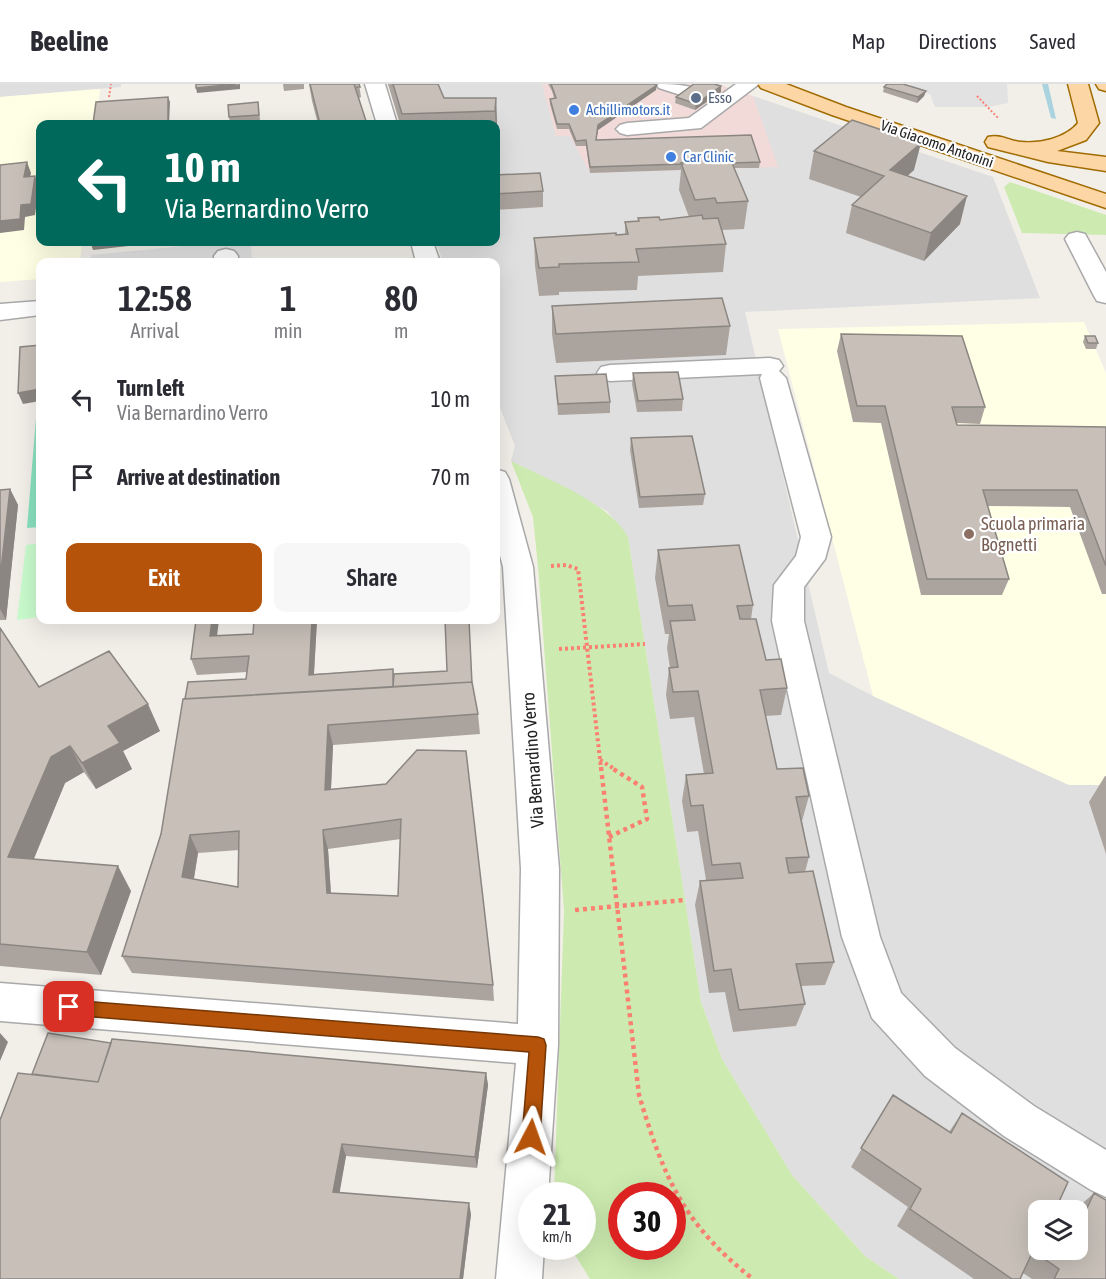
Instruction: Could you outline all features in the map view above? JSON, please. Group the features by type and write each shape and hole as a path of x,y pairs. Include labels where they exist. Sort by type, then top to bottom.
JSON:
{"main road":[{"name":"Via Giacomo Antonini","path":"812,84 939,124"},
{"path":"1016,148 1060,144 1084,131 1089,123 1078,84"},
{"name":"Via Giacomo Antonini","path":"775,85 1106,201"},
{"name":"Via Giacomo Antonini","path":"973,135 1059,158 1106,164"}],"street":[{"path":"375,84 386,120"},
{"path":"666,84 690,92"},
{"path":"627,129 694,124 716,101 749,84"},
{"path":"1077,240 1106,296"},
{"path":"0,312 36,308"},
{"path":"610,373 771,372 816,537 810,559 789,585 788,621 861,937 885,1005 940,1062 1019,1121 1106,1175"},
{"name":"Via Bernardino Verro","path":"500,500 518,567 540,869 538,1045 521,1278"},
{"path":"0,1002 538,1045"}],"path":[{"path":"109,97 111,84"},
{"path":"548,566 566,565 578,569 639,1095 660,1161 683,1207 716,1248 753,1279"},
{"path":"555,649 645,644"},
{"path":"600,759 642,787 647,819 609,837"},
{"path":"540,912 685,900"}],"shaded area":[{"path":"0,84 121,84 121,87 0,97"},
{"path":"388,84 542,84 570,136 777,167 753,96 993,177 1040,298 745,312 829,673 873,696 1069,785 1106,785 1106,1279 899,1279 865,1256 792,1175 722,1059 701,1002 628,537 607,511 511,461 515,446 500,408 500,258 442,258 437,246 500,246 500,120 399,120"},
{"path":"542,84 717,84 753,96 778,167 590,173 570,136 556,136"},
{"path":"910,84 1007,84 1008,103 988,107 935,107 930,94 913,91"},
{"path":"100,89 96,120 36,120 36,246 82,246 80,258 36,258 36,279 0,282 0,97"},
{"path":"184,246 251,246 252,258 91,258 91,255"},
{"name":"Scuola primaria Bognetti","path":"1084,322 1106,373 1106,785 1069,785 873,696 778,329"}],"green space":[{"path":"1010,182 1106,215 1106,235 1022,233 1004,187"},
{"path":"36,418 36,527 27,528"},
{"path":"511,461 592,502 619,524 628,537 701,1002 722,1059 792,1175 865,1256 899,1279 590,1279 578,1260 596,1260 596,1182 554,1182 564,911 533,517"},
{"path":"36,544 36,618 17,620 26,545"}],"building":[{"path":"196,84 236,84 196,88"},
{"path":"310,84 354,84 366,120 319,120"},
{"path":"393,84 438,84 444,98 496,98 495,111 402,114"},
{"path":"551,84 657,85 598,125 596,140 751,135 760,162 732,163 729,156 700,157 699,162 682,164 590,167 586,140 576,141 569,124 557,124 550,99 556,98"},
{"path":"694,84 721,86 696,104 676,97"},
{"path":"887,84 903,84 926,91 918,97 884,87"},
{"path":"168,97 168,120 94,120 96,102"},
{"path":"258,102 259,115 229,117 228,105"},
{"path":"852,120 921,143 890,170 967,196 931,233 852,205 884,176 814,151"},
{"path":"729,156 748,201 717,203 715,198 695,200 681,163 701,161 700,157"},
{"path":"27,162 24,177 35,176 31,204 21,205 20,219 0,221 0,165"},
{"path":"540,173 543,191 500,194 500,175"},
{"path":"702,215 703,219 718,218 726,244 636,249 639,262 559,264 559,267 539,268 534,238 628,234 625,222 639,221 638,218 659,217 660,220"},
{"path":"722,298 730,326 556,334 552,306"},
{"path":"841,334 962,336 985,407 952,407 957,425 1106,427 1106,566 1077,490 983,490 1009,579 927,579 885,406 857,406"},
{"path":"1085,336 1095,336 1098,343 1088,343"},
{"path":"36,345 36,390 18,393 20,347"},
{"path":"678,372 683,399 638,401 633,373"},
{"path":"606,374 610,402 558,404 555,376"},
{"path":"692,436 705,494 640,497 631,438"},
{"path":"10,489 0,579 0,490"},
{"path":"739,545 753,605 737,606 740,619 756,619 766,660 781,659 787,688 760,690 777,769 803,768 809,796 796,797 809,857 786,858 789,873 813,871 834,962 796,964 805,1004 739,1010 731,969 714,971 700,881 743,878 740,863 712,865 703,805 691,806 686,775 713,773 698,691 673,692 669,668 678,667 670,621 695,620 692,605 668,606 658,550"},
{"path":"195,624 212,624 210,636 253,634 254,624 312,624 309,675 393,669 393,687 185,699 188,682 246,679 249,656 191,659"},
{"path":"445,624 469,624 472,682 393,687 394,674 447,671"},
{"path":"0,628 39,687 109,651 148,704 108,726 120,743 82,763 70,746 51,757 8,857 118,866 87,952 0,944"},
{"path":"472,682 478,714 328,725 325,790 386,784 417,750 466,751 493,985 122,956 161,834 183,699","holes":["401,819 398,896 327,893 323,830","239,831 238,887 182,877 190,835"]},
{"path":"48,1033 111,1043 98,1082 32,1074"},
{"path":"112,1039 486,1073 475,1157 342,1144 333,1192 469,1203 460,1279 0,1279 0,1120 18,1073 98,1082"},
{"path":"893,1095 951,1133 962,1113 1068,1182 1060,1200 1028,1200 1029,1260 1020,1279 1012,1279 910,1209 921,1189 861,1148"},
{"path":"1094,1193 1106,1200 1106,1279 1054,1279 1059,1269 1046,1260 1088,1260 1088,1206"}],"waterway":[{"path":"1045,84 1054,118"}],"place":[{"name":"Esso","path":"696,98"},
{"name":"Achillimotors.it","path":"574,110"},
{"name":"Car Clinic","path":"671,157"},
{"name":"Scuola primaria Bognetti","path":"969,534"}],"route":[{"path":"69,1007 538,1045 531,1137"}]}
